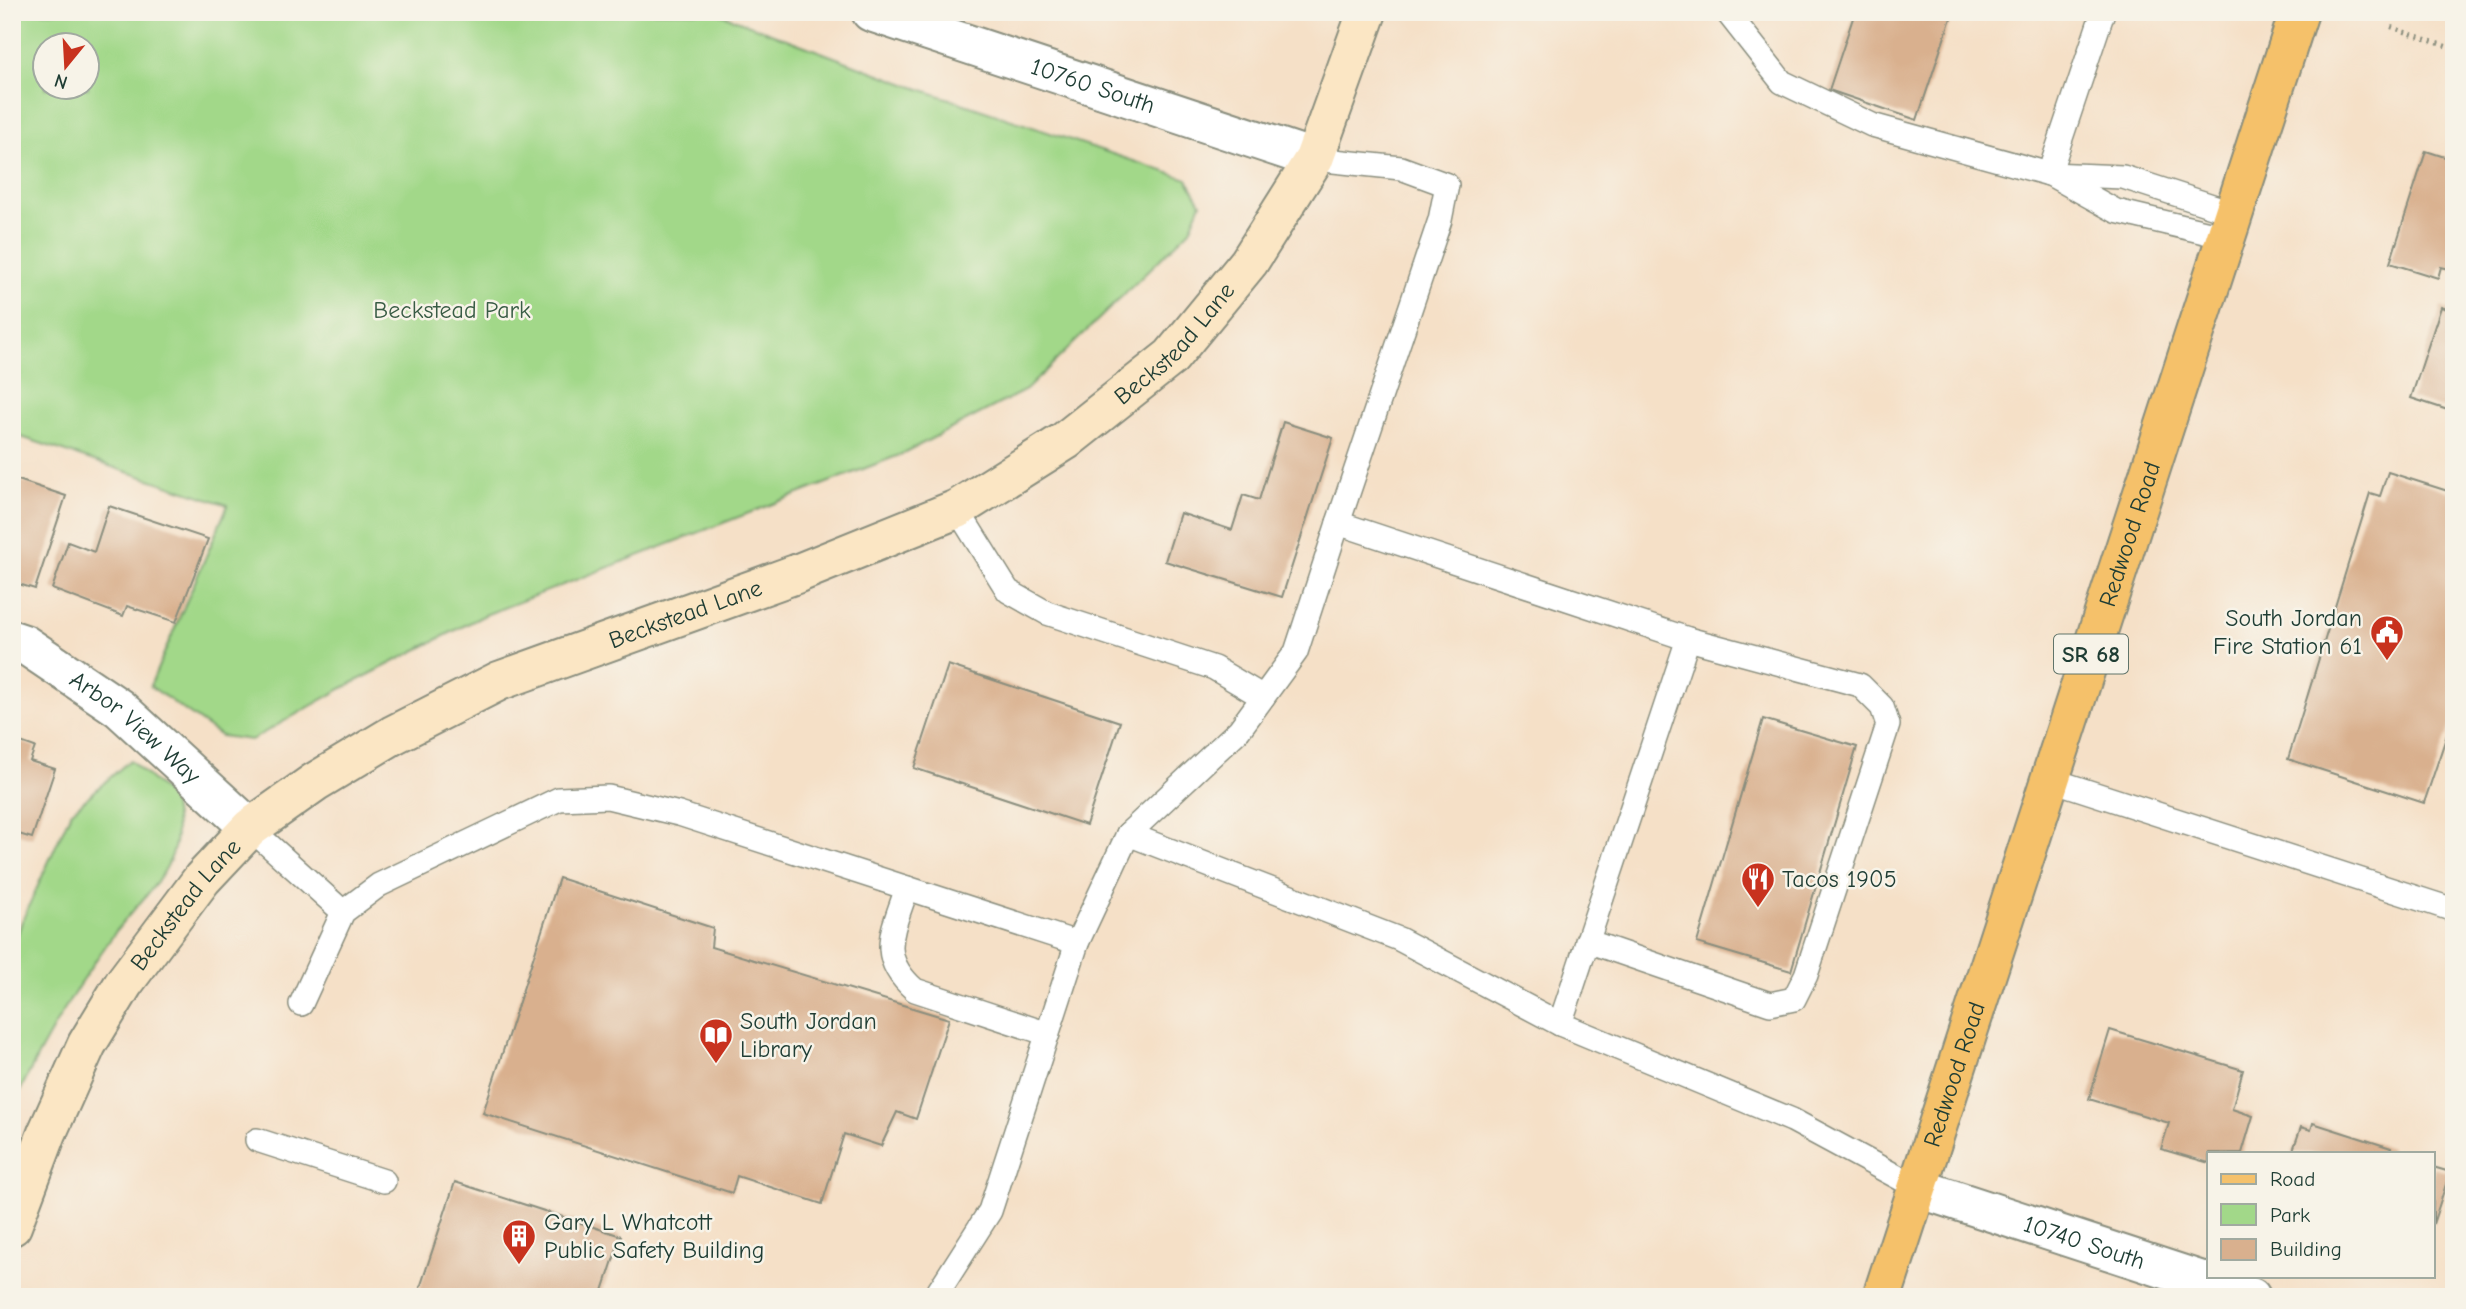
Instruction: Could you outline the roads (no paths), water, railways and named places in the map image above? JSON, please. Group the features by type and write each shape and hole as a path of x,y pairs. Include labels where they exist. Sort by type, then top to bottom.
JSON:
{"main road":[{"name":"Redwood Road","path":"1882,1297 2299,12"}],"street":[{"name":"10760 South","path":"871,12 1314,159"},
{"name":"Beckstead Lane","path":"12,1226 53,1120 87,1044 111,1003 202,879 250,828 315,782 382,742 499,681 796,574 957,509 1065,441 1171,357 1249,262 1314,159 1367,12"},
{"name":"Arbor View Way","path":"12,640 24,644 119,708 250,828"},
{"name":"10740 South","path":"1918,1188 2251,1297"}],"lane":[{"path":"1727,12 1783,82 1872,125 2049,174 2123,177 2230,225"},
{"path":"2049,174 2103,12"},
{"path":"934,1297 990,1211 1077,943 1128,834 1239,730 1296,652 1440,220 1447,185 1401,168 1314,159"},
{"path":"2049,174 2116,211 2230,225"},
{"path":"957,509 1008,591 1047,613 1214,668 1263,697"},
{"path":"1338,523 1688,639 1860,685 1882,707 1888,725 1806,975 1794,999 1770,1004 1587,941"},
{"path":"1560,1024 1688,639"},
{"path":"2049,779 2454,910"},
{"path":"301,1004 343,912 379,885 559,799 608,797 679,814 1077,943"},
{"path":"250,828 290,868 343,912"},
{"path":"1128,834 1399,939 1560,1024 1792,1120 1918,1188"},
{"path":"907,888 890,942 891,961 900,977 915,990 1048,1034"},
{"path":"257,1140 384,1181"}],"place":[{"name":"South Jordan Fire Station 61","path":"2387,662"},
{"name":"Tacos 1905","path":"1758,909"},
{"name":"South Jordan Library","path":"716,1065"},
{"name":"Gary L Whatcott Public Safety Building","path":"519,1266"}],"park label":[{"name":"Beckstead Park","path":"452,310"}]}
